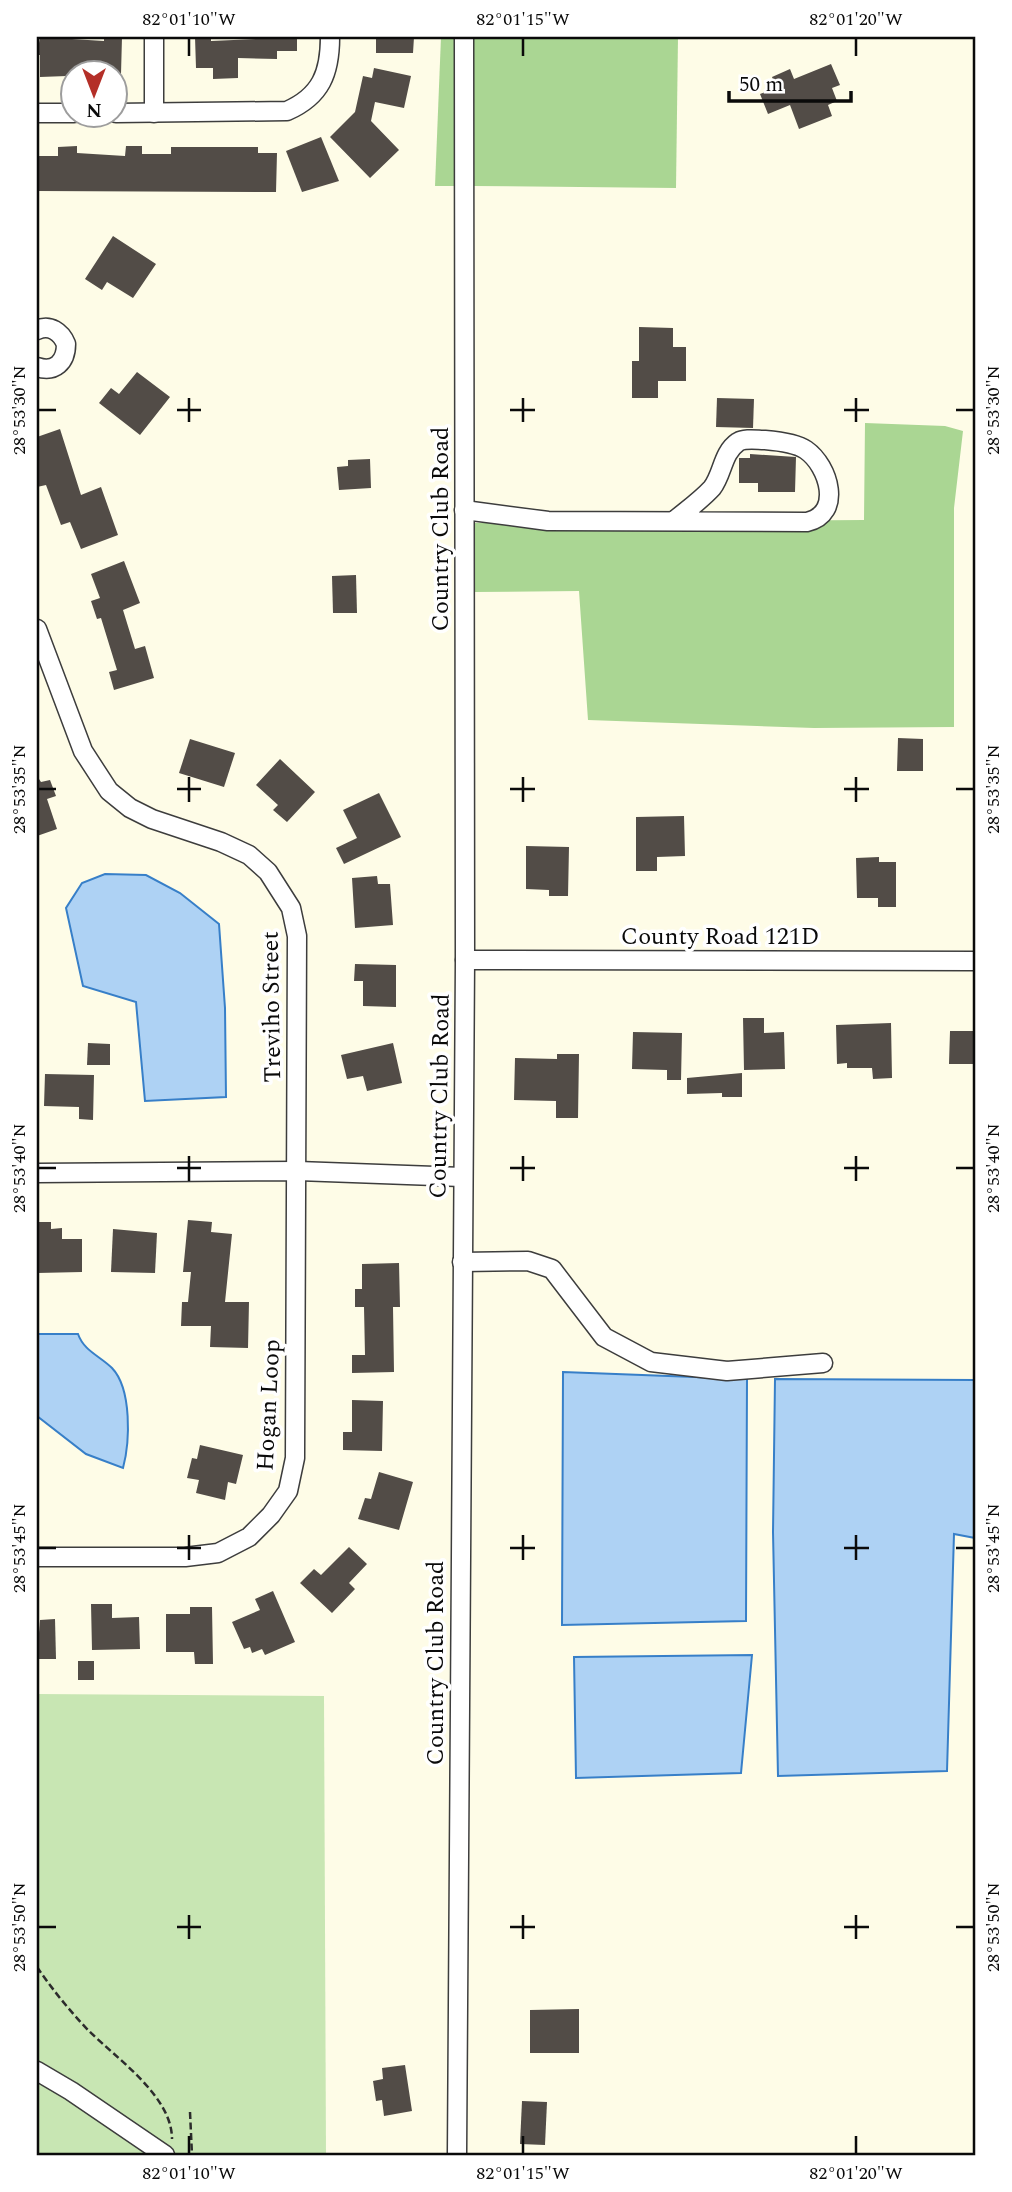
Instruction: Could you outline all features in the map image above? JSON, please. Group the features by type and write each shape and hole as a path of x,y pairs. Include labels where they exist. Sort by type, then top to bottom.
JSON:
{"street":[{"path":"154,37 154,113"},
{"path":"130,113 287,111 305,103 319,88 327,72 330,37"},
{"name":"Country Club Road","path":"457,2155 465,960 464,37"},
{"path":"37,113 60,113"},
{"path":"37,330 49,328 57,331 66,344 66,352 58,366 51,369 37,367"},
{"path":"464,510 548,521 819,519 825,514 828,502 826,474 804,448 768,440 745,440 730,449 711,488 675,520"},
{"name":"Treviho Street","path":"37,629 83,751 108,791 130,808 152,819 249,855 268,872 282,891 297,936 298,1171"},
{"name":"County Road 121D","path":"465,960 975,961"},
{"path":"37,1173 298,1171 462,1177"},
{"name":"Hogan Loop","path":"37,1557 185,1557 218,1553 249,1537 271,1515 288,1491 295,1458 298,1171"},
{"path":"462,1262 528,1261 552,1269 604,1337 651,1362 727,1371 823,1363"},
{"path":"37,2071 169,2152"}],"path":[{"path":"37,1967 61,2001 128,2065 163,2106 172,2126 169,2152"},
{"path":"190,2112 192,2155"}],"green space":[{"path":"441,37 456,37 456,186 435,186"},
{"path":"473,37 678,37 676,188 473,186"},
{"path":"865,423 945,426 963,431 954,508 954,727 814,728 588,720 579,591 473,592 473,523 864,520"},
{"path":"37,1694 324,1696 326,2155 37,2155"}],"water":[{"path":"105,874 146,875 180,893 219,924 225,1008 226,1097 145,1101 136,1002 83,986 66,908 82,883"},
{"path":"37,1334 78,1334 84,1345 119,1377 128,1416 123,1468 86,1454 37,1416"},
{"path":"563,1372 747,1379 746,1621 562,1625"},
{"path":"775,1379 975,1380 975,1538 954,1534 947,1771 778,1776 773,1532"},
{"path":"752,1655 741,1773 576,1778 574,1657"}],"building":[{"path":"40,37 104,41 104,37 122,37 121,60 60,60 60,76 40,77 40,55 37,55"},
{"path":"195,37 211,37 211,41 297,37 297,51 277,51 277,59 238,58 238,78 213,79 213,68 196,68"},
{"path":"376,37 414,37 413,53 376,53"},
{"path":"831,64 840,85 832,88 837,101 828,105 832,116 799,129 790,105 768,114 760,94 776,88 772,77 790,69 794,79"},
{"path":"374,68 411,76 404,108 375,102 371,121 399,150 370,178 330,137 355,112 363,76 372,78"},
{"path":"321,137 339,181 302,192 286,151"},
{"path":"77,146 77,153 125,156 126,146 142,146 142,154 171,154 171,147 258,147 258,153 277,153 276,192 37,191 37,156 58,156 58,147"},
{"path":"113,236 156,264 133,298 107,282 102,290 85,279"},
{"path":"639,327 673,328 673,347 686,347 686,381 658,381 658,398 632,398 632,361 639,361"},
{"path":"137,372 170,397 140,435 99,403 111,388 119,394"},
{"path":"717,398 754,399 753,428 716,427"},
{"path":"60,429 81,495 101,487 118,535 81,549 70,522 61,525 46,485 37,487 37,437"},
{"path":"750,454 796,457 795,492 758,492 758,483 739,483 739,458 750,458"},
{"path":"370,459 371,488 339,490 337,467 348,466 348,460"},
{"path":"124,561 140,603 123,610 135,649 145,646 154,678 114,690 109,672 117,670 101,618 97,619 91,601 100,598 91,574"},
{"path":"356,575 357,613 333,613 332,576"},
{"path":"898,738 923,739 923,771 897,771"},
{"path":"190,739 235,753 224,787 179,773"},
{"path":"280,759 315,792 287,822 273,810 278,805 256,785"},
{"path":"37,776 41,782 50,780 56,796 47,799 57,829 37,836"},
{"path":"379,793 401,837 344,864 336,848 357,838 343,810"},
{"path":"684,816 685,856 657,857 657,871 636,871 636,817"},
{"path":"526,846 569,847 568,896 549,896 549,890 526,889"},
{"path":"879,857 879,862 896,862 896,907 878,907 878,898 857,898 856,858"},
{"path":"377,876 378,884 390,884 393,925 355,928 352,878"},
{"path":"355,964 396,965 396,1007 363,1006 363,981 354,981"},
{"path":"743,1018 764,1018 764,1033 784,1032 785,1069 744,1070"},
{"path":"891,1023 892,1078 873,1079 872,1068 847,1068 847,1063 837,1064 836,1025"},
{"path":"950,1031 975,1031 975,1064 949,1064"},
{"path":"633,1032 682,1033 681,1080 667,1080 667,1070 632,1069"},
{"path":"88,1043 110,1044 110,1065 87,1065"},
{"path":"393,1043 402,1083 367,1091 363,1076 347,1079 341,1055"},
{"path":"557,1054 579,1054 578,1118 556,1118 556,1101 514,1100 515,1058 557,1059"},
{"path":"742,1073 742,1097 722,1097 722,1093 687,1094 687,1078"},
{"path":"45,1074 94,1075 93,1120 79,1119 79,1107 44,1106"},
{"path":"188,1220 212,1222 211,1232 232,1234 225,1302 249,1302 248,1348 210,1347 211,1326 181,1326 182,1302 188,1302 191,1272 183,1272"},
{"path":"37,1222 51,1222 51,1229 62,1228 62,1239 82,1239 82,1272 37,1273"},
{"path":"113,1229 157,1233 155,1273 111,1272"},
{"path":"399,1263 400,1307 393,1307 394,1372 352,1373 352,1355 365,1355 364,1307 355,1307 355,1289 362,1289 362,1264"},
{"path":"352,1400 383,1401 382,1451 343,1450 343,1432 352,1432"},
{"path":"200,1445 243,1455 236,1484 228,1482 225,1500 196,1493 199,1480 187,1478 192,1458 197,1459"},
{"path":"379,1472 413,1482 399,1530 358,1519 365,1498 371,1499"},
{"path":"349,1547 367,1564 349,1583 355,1589 332,1613 300,1583 314,1569 321,1575"},
{"path":"273,1591 295,1642 265,1655 262,1649 252,1653 250,1647 244,1649 232,1622 260,1610 255,1599"},
{"path":"91,1604 112,1604 112,1618 139,1617 140,1649 92,1650"},
{"path":"190,1607 212,1607 213,1664 195,1664 194,1652 166,1652 166,1614 190,1614"},
{"path":"55,1619 56,1659 37,1659 40,1620"},
{"path":"78,1661 94,1661 94,1680 78,1680"},
{"path":"579,2009 579,2053 530,2053 530,2010"},
{"path":"405,2065 412,2111 384,2116 382,2100 376,2101 373,2081 383,2079 382,2068"},
{"path":"522,2101 547,2102 545,2145 520,2144"}]}
